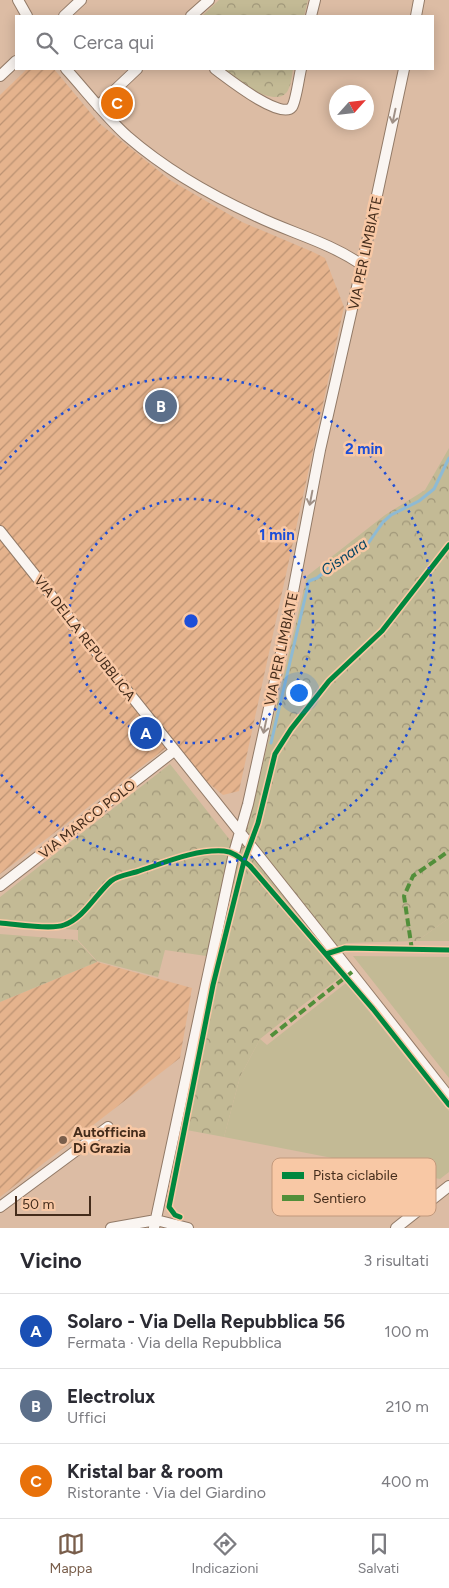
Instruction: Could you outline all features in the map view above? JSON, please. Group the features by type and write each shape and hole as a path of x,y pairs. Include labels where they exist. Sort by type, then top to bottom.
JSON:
{"street":[{"path":"18,0 26,15"},
{"path":"65,15 80,0"},
{"path":"192,15 209,0"},
{"path":"311,15 315,0"},
{"path":"416,15 419,0"},
{"path":"0,76 15,62"},
{"path":"67,70 126,135 166,167 229,203 258,217 319,241 348,255 362,265"},
{"path":"98,106 136,70"},
{"path":"216,70 236,86 274,108 288,110 293,105 301,70"},
{"name":"VIA PER LIMBIATE","path":"155,1224 234,853 248,804 283,644 320,450 404,70"},
{"name":"VIA DELLA REPUBBLICA","path":"0,531 174,751 336,951 449,1097"},
{"name":"VIA MARCO POLO","path":"0,886 174,751"},
{"path":"0,1207 108,1127"},
{"path":"436,1197 449,1186"},
{"path":"396,1228 412,1216"},
{"path":"110,1228 155,1224 188,1228"}],"shaded area":[{"path":"26,70 55,70 99,123 170,180 242,222 325,258 344,307 239,791 223,795 166,748 0,874 0,95"},
{"path":"97,962 192,988 180,1058 0,1197 0,1002"}],"green space":[{"path":"219,0 308,0 304,15 203,15"},
{"path":"225,70 293,70 287,92 281,96 264,95"},
{"path":"449,448 449,918 417,941 346,943 329,959 342,976 260,1039 240,1077 224,1137 181,1129 213,957 165,950 158,977 97,961 78,940 78,930 66,929 64,923 40,925 0,920 0,897 170,764 230,840 248,827 307,576 385,515 425,490"},
{"path":"449,918 449,941 417,941"},
{"path":"0,934 77,940 97,962 0,1002"},
{"path":"353,956 449,957 449,1078"},
{"path":"346,983 449,1111 449,1172 440,1179 436,1178 436,1158 332,1158 224,1137 240,1077 260,1039 267,1045"}],"waterway":[{"name":"Cisnara","path":"271,743 309,581 317,578 336,562 367,545 383,522 391,515 419,501 434,489 449,458"}],"marked path":[{"path":"412,950 404,896 413,876 449,851"},
{"path":"271,1036 352,972"}],"cycle path":[{"path":"180,1217 175,1215 169,1207 213,985 244,861 258,823 275,754 291,729 329,681 382,631 449,545"},
{"path":"0,923 42,927 64,925 78,917 105,886 116,878 191,854 213,851 232,853 250,866 373,1009 449,1105"},
{"path":"326,954 345,948 449,950"}],"place":[{"name":"Kristal bar & room","path":"117,103"},
{"name":"Electrolux","path":"161,406"},
{"name":"Solaro - Via Della Repubblica 56","path":"146,733"},
{"name":"Autofficina Di Grazia","path":"63,1140"}]}
